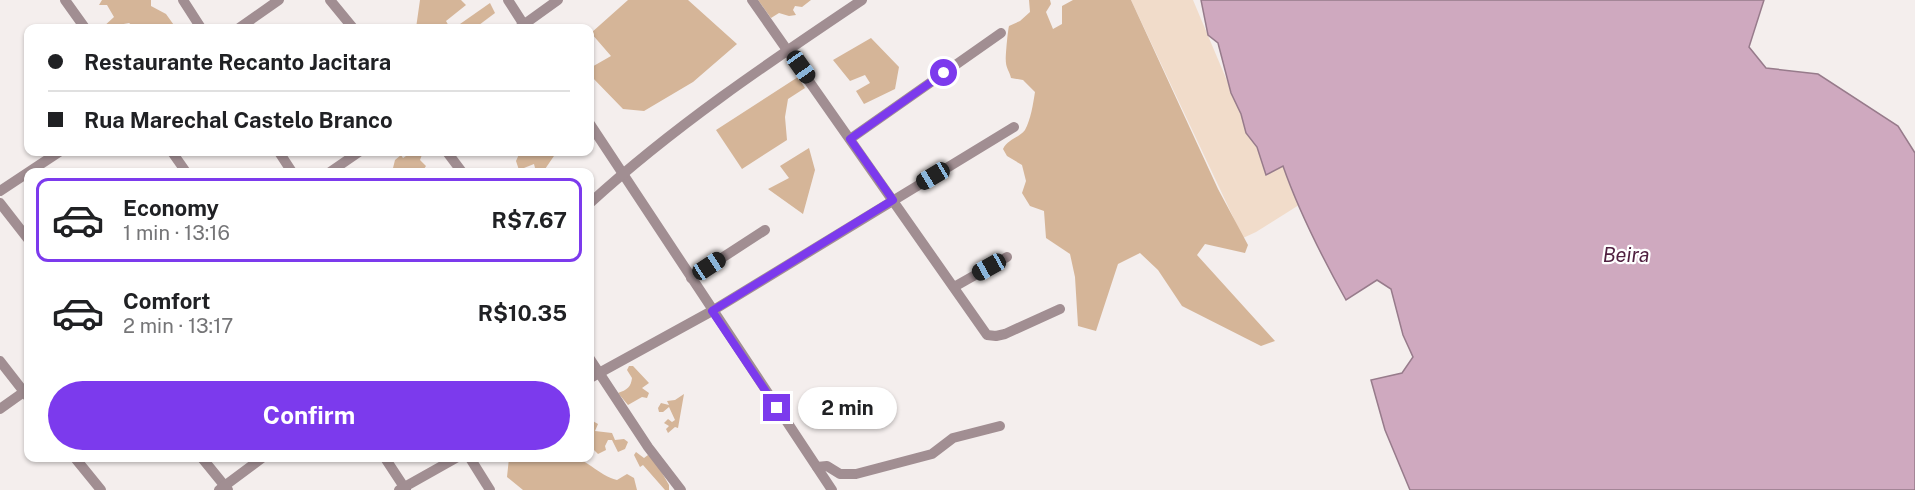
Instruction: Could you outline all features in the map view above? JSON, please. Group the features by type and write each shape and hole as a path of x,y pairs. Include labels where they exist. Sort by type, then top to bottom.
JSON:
{"street":[{"path":"65,0 82,24"},
{"path":"183,0 198,24"},
{"path":"244,24 279,0"},
{"path":"330,0 350,24"},
{"path":"508,0 521,24"},
{"path":"527,24 558,0"},
{"path":"752,0 991,337 1005,334 1060,309"},
{"path":"594,199 622,174 788,49 862,0"},
{"path":"850,139 1000,33"},
{"path":"681,490 594,376 712,311 1014,127"},
{"path":"594,130 832,490"},
{"path":"35,168 53,156"},
{"path":"336,168 353,156"},
{"path":"0,191 24,175"},
{"path":"0,203 24,234"},
{"path":"691,278 765,230"},
{"path":"954,287 1007,257"},
{"path":"0,361 24,389"},
{"path":"0,410 24,394"},
{"path":"816,466 827,466 840,474 856,474 932,454 952,438 1000,426"},
{"path":"78,462 100,490"},
{"path":"205,462 224,489 257,462"},
{"path":"387,462 403,489 449,462"},
{"path":"472,462 490,490"}],"shaded area":[{"path":"102,0 151,0 151,6 166,14 173,24 106,24 114,17 107,5 99,5"},
{"path":"420,0 461,0 466,5 446,21 448,24 417,24"},
{"path":"628,0 688,0 737,44 693,82 644,111 623,109 594,79 594,66 611,56 594,36 594,30"},
{"path":"758,0 811,0 802,7 795,6 793,10 796,15 789,16 779,13 771,18"},
{"path":"1029,0 1050,0 1051,4 1046,12 1053,29 1062,24 1062,6 1073,0 1131,0 1218,189 1248,245 1245,253 1205,244 1197,255 1275,341 1261,346 1182,306 1158,270 1140,253 1118,264 1096,331 1078,326 1075,277 1070,254 1046,238 1044,211 1030,206 1022,193 1026,181 1022,165 1007,156 1003,149 1025,130 1035,92 1023,80 1011,78 1006,60 1009,26 1020,21 1030,12"},
{"path":"1131,0 1193,0 1241,114 1246,133 1257,147 1266,174 1283,165 1299,205 1243,238"},
{"path":"490,3 495,13 480,24 460,24"},
{"path":"871,38 899,67 895,89 864,104 856,91 870,83 865,75 850,81 833,60"},
{"path":"798,77 805,88 788,99 785,117 787,140 742,169 716,130"},
{"path":"809,148 815,170 803,214 768,189 789,178 780,166"},
{"path":"400,156 403,158 422,156 420,160 426,166 425,168 393,168 395,160"},
{"path":"518,156 554,156 546,168 535,168 534,164 518,168 516,161"},
{"path":"629,366 633,366 649,383 642,388 649,393 647,398 642,397 628,405 618,393 631,384 632,378 627,370"},
{"path":"684,394 678,428 675,427 668,433 666,429 669,426 664,423 668,419 672,422 675,420 669,407 663,412 659,412 658,408 661,403 669,405 667,401 675,400"},
{"path":"594,422 598,424 595,431 612,433 615,440 624,439 628,442 625,449 618,452 612,440 608,440 606,450 598,454 594,450"},
{"path":"636,452 644,458 648,455 654,459 669,485 669,490 665,490 643,465 640,467 634,455"},
{"path":"509,462 583,462 617,480 627,474 634,478 637,490 523,490 507,477"}],"water":[{"name":"Beira","path":"1201,0 1764,0 1749,47 1766,68 1818,74 1898,126 1915,153 1915,490 1410,490 1385,430 1371,380 1402,373 1413,357 1403,335 1391,289 1377,280 1346,300 1296,200 1283,166 1266,175 1257,147 1246,133 1241,114 1231,93 1218,43 1208,35"}],"route":[{"path":"777,408 712,311 893,200 850,139 944,73"}]}
